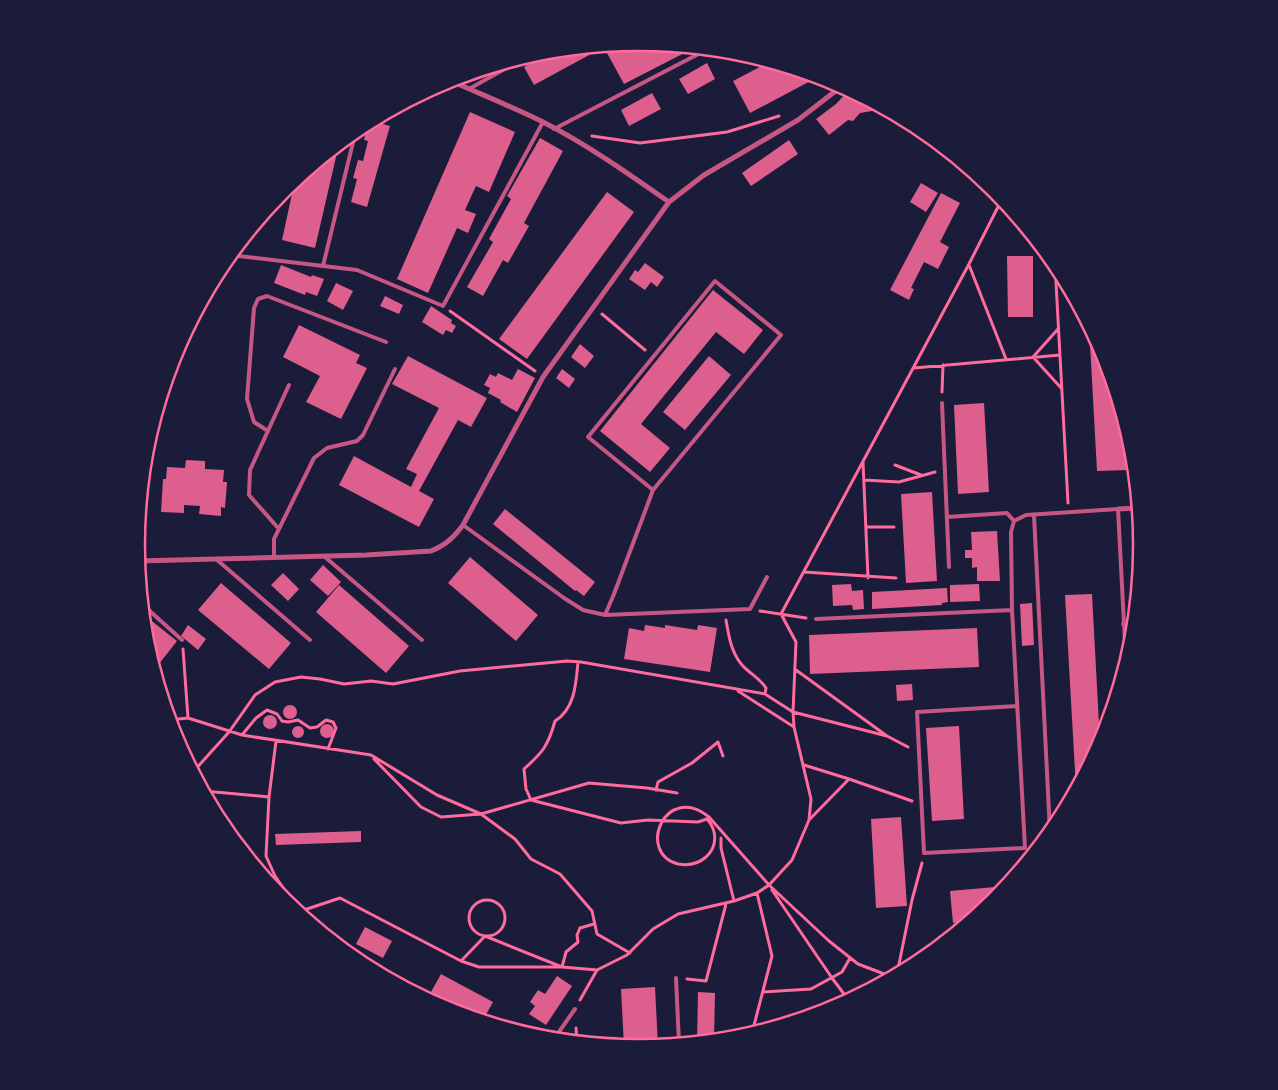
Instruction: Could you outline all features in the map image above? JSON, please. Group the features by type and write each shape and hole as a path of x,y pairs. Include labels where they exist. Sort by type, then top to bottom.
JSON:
{"street":[{"path":"460,85 554,128 613,162 669,202"},
{"path":"145,561 325,556 432,550 439,548 453,538 463,525 543,377 669,202 704,175 798,120 834,92"},
{"path":"1118,509 1132,508"}],"lane":[{"path":"554,128 697,54"},
{"path":"469,89 501,71"},
{"path":"239,256 357,270 443,306 543,122"},
{"path":"323,266 353,142"},
{"path":"604,615 614,594 653,490 781,335 715,281 588,437 653,490"},
{"path":"268,431 254,422 247,399 254,308 258,300 267,296 386,342"},
{"path":"274,558 273,544 279,529 314,458 326,448 357,441 363,435 395,369"},
{"path":"279,529 249,495 250,470 289,385"},
{"path":"942,403 949,567"},
{"path":"1017,706 917,712 924,853 1025,848 1012,610 1011,532 1014,521 1026,515 1118,509 1124,633"},
{"path":"947,517 1007,513 1014,521"},
{"path":"1034,515 1049,820"},
{"path":"463,525 564,598 583,610 604,615 750,609 767,577"},
{"path":"325,556 422,640"},
{"path":"216,559 310,640"},
{"path":"816,619 1012,610"},
{"path":"149,611 182,640"},
{"path":"676,978 679,1037"},
{"path":"559,1032 575,1010"}],"path":[{"path":"591,136 640,143 675,140 727,132 783,115"},
{"path":"781,614 998,207"},
{"path":"969,264 1006,359"},
{"path":"1056,281 1068,512"},
{"path":"443,306 543,377"},
{"path":"594,307 654,357"},
{"path":"1033,357 1059,329"},
{"path":"913,368 1060,355"},
{"path":"1033,357 1062,389"},
{"path":"942,403 943,365"},
{"path":"863,462 868,578"},
{"path":"895,465 921,475"},
{"path":"864,480 899,482 945,469"},
{"path":"866,528 894,527"},
{"path":"804,572 868,578 896,578"},
{"path":"750,609 816,619"},
{"path":"723,610 735,656 745,668 763,682 766,688 765,694"},
{"path":"306,910 340,898 462,961 479,967 562,967 597,970 630,953 653,929 678,914 726,904 757,893 769,885 792,860 809,820 811,799 794,727 796,642 781,614"},
{"path":"182,640 188,718"},
{"path":"198,767 255,696 275,682 301,677 344,684 371,681 393,684 460,671 567,661 765,694 793,712 887,736"},
{"path":"531,800 526,789 524,768 541,754 549,740 555,721 563,716 575,692 578,662"},
{"path":"796,670 887,736 919,753"},
{"path":"735,690 794,727"},
{"path":"242,735 256,718 267,710 278,714 282,721 298,720 310,728 316,727 326,720 334,722 336,728 328,749"},
{"path":"177,719 188,718 242,735 371,755 437,795 482,814 515,839 531,859 560,874 592,911 597,934 630,953"},
{"path":"276,741 269,797 266,856 280,884"},
{"path":"656,790 658,782 692,763 718,742 723,756"},
{"path":"371,755 421,808 441,817 482,814 589,783 677,793"},
{"path":"804,765 922,804"},
{"path":"809,820 850,779"},
{"path":"211,793 269,797"},
{"path":"531,800 621,823 648,820 698,822 706,821 714,826 714,845 709,854 702,861 683,865 674,863 660,849 658,831 661,822 667,814 675,809 684,807 702,812 709,817 769,885 829,941 858,964 884,974"},
{"path":"721,838 721,848 734,901"},
{"path":"897,966 924,853"},
{"path":"769,885 845,994"},
{"path":"754,1025 772,956 757,893"},
{"path":"462,961 485,936 497,933 504,924 504,911 501,906 490,900 479,902 471,910 469,921 475,931 485,936 562,967"},
{"path":"676,978 706,981 726,904"},
{"path":"562,967 566,952 578,942 577,935 580,928 594,924"},
{"path":"763,992 811,989 842,972 850,958"}],"building":[{"path":"639,51 684,53 624,84 607,53"},
{"path":"592,53 534,85 524,67 543,61"},
{"path":"707,63 715,79 688,94 679,79"},
{"path":"760,67 809,82 750,113 733,81"},
{"path":"652,93 661,109 629,126 621,110"},
{"path":"843,96 872,110 860,113 853,121 848,120 829,135 816,119"},
{"path":"470,112 515,132 489,192 476,186 465,210 476,214 468,233 457,228 428,293 397,279"},
{"path":"381,124 390,126 367,207 351,202 357,179 353,178 358,160 363,161 368,141 364,140 365,134"},
{"path":"540,138 563,151 524,223 529,226 508,263 503,260 483,296 467,287 493,242 489,239 511,199 507,196"},
{"path":"789,140 798,154 751,186 742,173"},
{"path":"337,154 315,248 282,240 292,194"},
{"path":"921,183 938,193 926,212 910,202"},
{"path":"607,192 634,212 527,359 499,339"},
{"path":"941,193 960,203 940,242 949,247 938,269 924,262 911,288 914,289 909,300 890,290"},
{"path":"1007,256 1033,256 1033,317 1008,317"},
{"path":"645,263 664,277 657,287 651,282 645,290 629,279 635,270 638,272"},
{"path":"281,265 311,277 312,275 324,279 317,296 306,292 305,295 274,283"},
{"path":"336,283 353,291 343,310 327,301"},
{"path":"713,290 763,330 744,354 716,332 641,424 670,448 650,472 600,431"},
{"path":"385,296 403,305 399,314 380,306"},
{"path":"431,306 452,320 451,323 456,326 452,333 446,330 443,335 422,322"},
{"path":"299,325 360,355 356,363 367,368 341,419 306,402 320,376 283,357"},
{"path":"580,344 594,356 585,368 571,357"},
{"path":"1090,345 1107,386 1116,417 1127,470 1097,471"},
{"path":"408,356 487,398 471,427 458,420 419,491 434,499 419,527 339,485 354,456 411,487 417,474 406,469 439,408 392,384"},
{"path":"709,356 731,375 685,430 663,412"},
{"path":"518,369 535,378 517,412 488,393 490,388 484,385 490,374 496,377 498,373 512,380"},
{"path":"562,369 575,379 569,388 556,378"},
{"path":"984,403 989,492 958,494 954,405"},
{"path":"186,460 205,461 205,469 224,470 223,482 227,482 225,508 221,507 221,516 199,514 200,506 184,505 184,513 161,512 163,479 166,479 167,467 185,468"},
{"path":"932,492 937,581 906,583 901,494"},
{"path":"505,509 595,582 584,596 575,591 493,524"},
{"path":"997,531 1000,581 977,581 977,567 972,568 972,558 965,558 965,550 972,550 971,532"},
{"path":"470,557 538,615 516,641 448,583"},
{"path":"323,565 341,582 328,596 310,580"},
{"path":"283,573 299,589 288,601 271,585"},
{"path":"221,583 291,643 269,669 198,610"},
{"path":"851,584 852,591 863,590 864,609 853,610 852,605 833,606 832,585"},
{"path":"979,584 980,601 950,602 950,585"},
{"path":"339,585 409,646 386,673 316,612"},
{"path":"947,588 948,602 942,603 942,605 872,609 872,592"},
{"path":"1092,594 1099,724 1075,776 1065,595"},
{"path":"1032,603 1034,645 1022,646 1020,604"},
{"path":"151,620 177,641 160,663"},
{"path":"188,625 206,639 198,650 181,636"},
{"path":"645,625 665,628 665,625 697,630 698,625 717,628 710,672 624,659 629,628 644,631"},
{"path":"977,628 979,667 810,674 809,635"},
{"path":"912,684 913,700 897,701 896,685"},
{"path":"290,705 295,707 297,712 295,717 290,719 285,717 283,712 285,707"},
{"path":"270,715 275,717 277,722 275,727 270,729 265,727 263,722 265,717"},
{"path":"327,724 332,726 334,731 332,736 327,738 322,736 320,731 322,726"},
{"path":"300,726 303,727 303,737 296,738 293,737 292,730 293,727"},
{"path":"959,726 964,819 932,821 926,728"},
{"path":"901,817 907,906 876,908 871,819"},
{"path":"361,831 361,842 276,845 275,834"},
{"path":"995,887 957,923 953,923 950,891"},
{"path":"365,927 392,941 383,958 356,944"},
{"path":"441,974 493,1002 486,1015 431,992"},
{"path":"557,976 572,986 546,1025 529,1014 535,1006 530,1002 538,990 545,994"},
{"path":"655,987 658,1038 624,1039 621,989"},
{"path":"698,992 715,993 714,1033 697,1036"}]}
